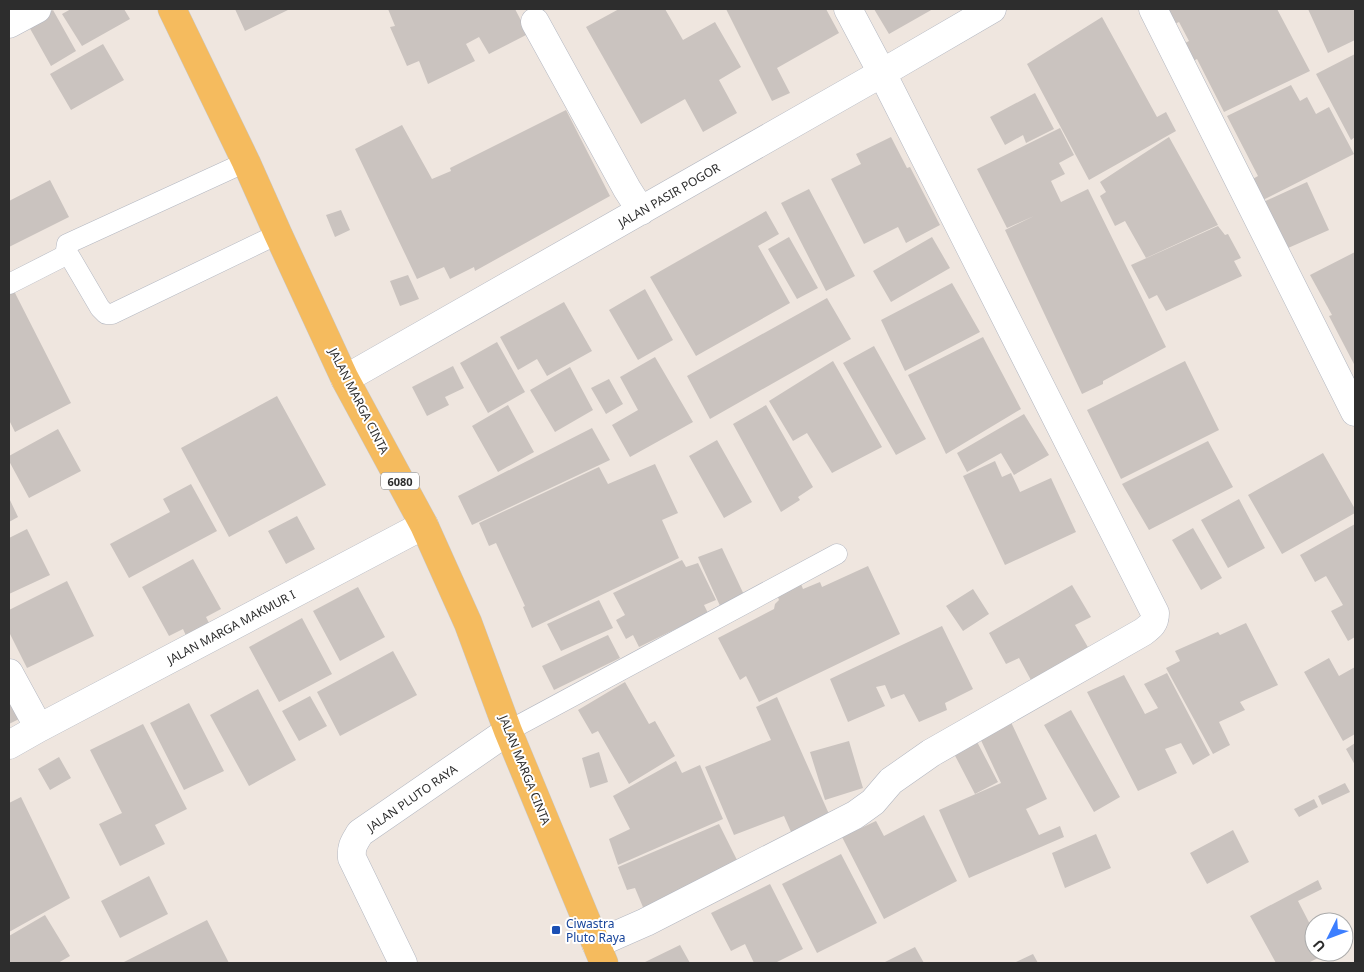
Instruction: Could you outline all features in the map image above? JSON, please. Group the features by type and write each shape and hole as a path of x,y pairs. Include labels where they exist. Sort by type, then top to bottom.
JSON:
{"main road":[{"name":"JALAN MARGA CINTA","path":"172,9 246,162 346,379 424,525 468,623 508,731 600,954"}],"street":[{"path":"9,24 37,9"},
{"path":"600,954 646,922 855,815 873,802 891,781 930,753 1143,632 1153,624 1155,618 1155,613 848,9"},
{"name":"JALAN PASIR POGOR","path":"346,379 882,74 992,9"},
{"path":"1153,9 1355,412"},
{"path":"535,22 641,211"},
{"name":"JALAN MARGA MAKMUR I","path":"9,745 424,525"},
{"path":"9,674 39,728"},
{"name":"JALAN PLUTO RAYA","path":"403,963 352,858 351,850 354,843 360,833 508,731"}],"lane":[{"path":"246,162 67,244 66,250 100,308 106,314 112,314 278,234"},
{"path":"9,284 68,254"},
{"path":"508,731 837,554"}],"building":[{"path":"71,9 124,9 130,19 82,46 62,14"},
{"path":"235,9 290,9 245,31"},
{"path":"388,9 515,9 528,34 489,54 479,37 466,44 475,61 428,84 419,61 407,66 390,27 395,26"},
{"path":"619,9 665,9 683,40 715,22 741,67 719,80 737,113 703,132 685,99 641,124 586,27"},
{"path":"726,9 826,9 839,33 777,68 790,93 772,101"},
{"path":"874,9 933,9 889,34"},
{"path":"1165,9 1277,9 1310,71 1224,112 1197,59 1191,62 1181,45 1189,41 1179,22 1170,26"},
{"path":"1308,9 1355,9 1355,40 1328,53"},
{"path":"53,10 76,51 51,66 28,25"},
{"path":"1102,17 1157,117 1166,112 1176,131 1089,180 1027,64"},
{"path":"103,44 124,80 71,110 50,74"},
{"path":"1355,54 1355,137 1351,140 1316,74"},
{"path":"1291,85 1300,101 1307,97 1316,114 1329,107 1354,154 1261,201 1251,180 1258,176 1227,116"},
{"path":"1035,93 1054,129 1026,143 1023,135 1005,145 990,117"},
{"path":"566,110 610,196 475,271 474,267 450,279 444,267 417,279 355,149 402,125 432,179 451,171 450,168"},
{"path":"1060,128 1074,155 1059,163 1065,174 1051,181 1061,202 1088,189 1166,347 1103,381 1103,384 1082,394 1005,230 1034,216 1007,228 977,169"},
{"path":"891,137 907,168 910,167 940,225 906,243 898,227 864,244 831,179 861,164 856,154"},
{"path":"1169,137 1218,225 1146,258 1125,221 1115,226 1100,196 1106,192 1100,182"},
{"path":"50,180 69,217 9,247 9,201"},
{"path":"1307,182 1329,230 1279,252 1257,205"},
{"path":"809,189 855,276 826,291 781,203"},
{"path":"341,210 350,230 335,237 326,215"},
{"path":"766,211 779,234 758,246 790,303 696,356 650,277"},
{"path":"1218,226 1225,235 1228,234 1241,258 1234,261 1242,276 1166,311 1157,295 1149,299 1131,265"},
{"path":"789,237 818,288 797,299 768,249"},
{"path":"932,237 950,268 891,302 873,271"},
{"path":"1355,252 1355,366 1329,316 1332,315 1310,275"},
{"path":"408,275 419,299 400,306 390,281"},
{"path":"952,283 980,332 905,371 881,320"},
{"path":"13,289 71,403 15,432 9,420 9,292"},
{"path":"645,289 673,340 638,360 609,310"},
{"path":"827,298 851,339 710,419 687,376"},
{"path":"564,302 592,351 547,376 537,359 518,370 500,337"},
{"path":"983,337 1021,409 946,454 908,375"},
{"path":"497,342 525,392 488,413 460,363"},
{"path":"874,346 926,439 896,455 843,363"},
{"path":"655,357 693,422 630,457 612,425 638,410 620,377"},
{"path":"833,361 882,447 832,473 807,433 793,441 769,401"},
{"path":"1185,361 1219,430 1121,479 1087,410"},
{"path":"453,366 464,388 445,397 449,405 427,416 412,387"},
{"path":"570,367 593,410 555,432 530,390"},
{"path":"609,379 623,404 606,414 591,388"},
{"path":"277,396 326,485 229,537 181,448"},
{"path":"508,405 534,452 498,472 472,426"},
{"path":"766,405 813,487 798,497 800,500 781,512 733,424"},
{"path":"1024,414 1049,455 1014,475 1001,453 967,472 957,453"},
{"path":"592,428 610,460 472,525 458,496"},
{"path":"58,429 81,471 29,498 9,461 9,456"},
{"path":"717,440 752,502 724,518 689,456"},
{"path":"1208,441 1233,487 1149,530 1122,484"},
{"path":"1323,453 1355,509 1355,513 1282,554 1248,495"},
{"path":"995,461 1002,477 1011,473 1020,492 1051,478 1076,532 1005,565 963,476"},
{"path":"655,464 678,513 662,520 679,558 532,628 523,607 525,606 496,543 489,546 479,523 599,467 608,484"},
{"path":"191,484 217,531 129,578 110,544 170,512 163,499"},
{"path":"9,498 18,517 9,522"},
{"path":"1239,499 1265,548 1228,568 1201,520"},
{"path":"297,516 315,549 286,564 268,531"},
{"path":"1355,524 1355,637 1348,641 1331,611 1343,605 1326,576 1315,582 1300,555"},
{"path":"1193,528 1222,578 1201,590 1172,540"},
{"path":"27,529 50,575 9,594 9,538"},
{"path":"722,548 746,599 721,608 698,557"},
{"path":"193,559 221,609 206,617 211,627 188,640 183,629 169,636 142,587"},
{"path":"682,560 686,567 698,563 716,600 704,605 708,613 639,647 633,635 626,639 616,620 625,615 613,593"},
{"path":"868,566 900,634 759,702 746,676 740,680 718,638 774,609 775,604 779,600 775,589 799,579 803,589 820,582 822,587"},
{"path":"67,581 94,636 27,668 9,632 9,610"},
{"path":"1072,585 1091,617 1075,625 1089,649 1032,682 1019,658 1006,664 989,633"},
{"path":"358,587 385,637 340,661 313,611"},
{"path":"973,589 989,614 963,631 946,606"},
{"path":"599,600 613,628 561,651 547,624"},
{"path":"302,618 332,674 279,702 249,647"},
{"path":"1246,623 1278,685 1240,702 1245,710 1219,722 1230,745 1213,754 1166,668 1180,661 1175,651 1218,632 1220,635"},
{"path":"942,626 973,689 945,703 947,710 919,722 904,694 891,699 885,685 876,687 885,706 848,722 830,679"},
{"path":"608,635 620,658 554,690 542,666"},
{"path":"393,651 417,695 340,736 317,692"},
{"path":"1329,658 1339,676 1355,667 1355,734 1343,741 1304,672"},
{"path":"1167,673 1210,755 1193,765 1181,743 1165,749 1177,773 1138,791 1087,692 1124,675 1145,714 1158,708 1144,684"},
{"path":"625,682 649,724 655,721 675,756 629,784 598,731 592,734 578,710"},
{"path":"258,689 296,760 249,786 210,715"},
{"path":"310,696 327,726 299,741 282,711"},
{"path":"777,697 833,823 795,841 784,816 734,835 705,767 771,740 756,707"},
{"path":"9,701 19,719 9,724"},
{"path":"189,703 224,771 184,790 150,723"},
{"path":"1071,710 1120,797 1094,812 1044,725"},
{"path":"1010,720 1047,799 1026,809 1039,835 1060,826 1064,837 969,878 939,810 1001,783 979,736"},
{"path":"143,724 187,809 155,825 165,844 120,866 99,824 122,813 90,750"},
{"path":"973,734 998,782 975,794 950,746"},
{"path":"849,741 863,788 825,800 810,752"},
{"path":"1355,743 1355,765 1346,749"},
{"path":"599,752 608,782 590,788 582,758"},
{"path":"59,757 71,778 50,790 38,769"},
{"path":"676,761 682,773 700,765 723,819 618,865 609,839 630,829 613,796"},
{"path":"1345,783 1350,792 1322,805 1318,796"},
{"path":"21,797 70,898 9,932 9,803"},
{"path":"1314,799 1318,807 1299,817 1294,809"},
{"path":"924,815 957,881 884,919 842,837 876,821 884,836"},
{"path":"719,824 740,866 645,912 635,888 627,890 618,867"},
{"path":"1233,830 1249,862 1207,884 1190,853"},
{"path":"1096,834 1111,868 1065,888 1052,853"},
{"path":"841,854 877,923 817,953 782,884"},
{"path":"149,876 168,914 120,938 101,901"},
{"path":"1318,880 1322,889 1298,901 1304,913 1304,962 1310,962 1276,963 1250,916"},
{"path":"770,884 803,949 775,963 754,963 745,944 731,951 711,913"},
{"path":"45,915 70,956 58,963 9,963 9,936"},
{"path":"207,920 229,963 122,963"},
{"path":"680,945 690,963 643,963"},
{"path":"915,947 924,963 883,963"},
{"path":"1033,954 1038,963 1014,963"}],"place":[{"name":"Ciwastra Pluto Raya","path":"556,930"}]}
